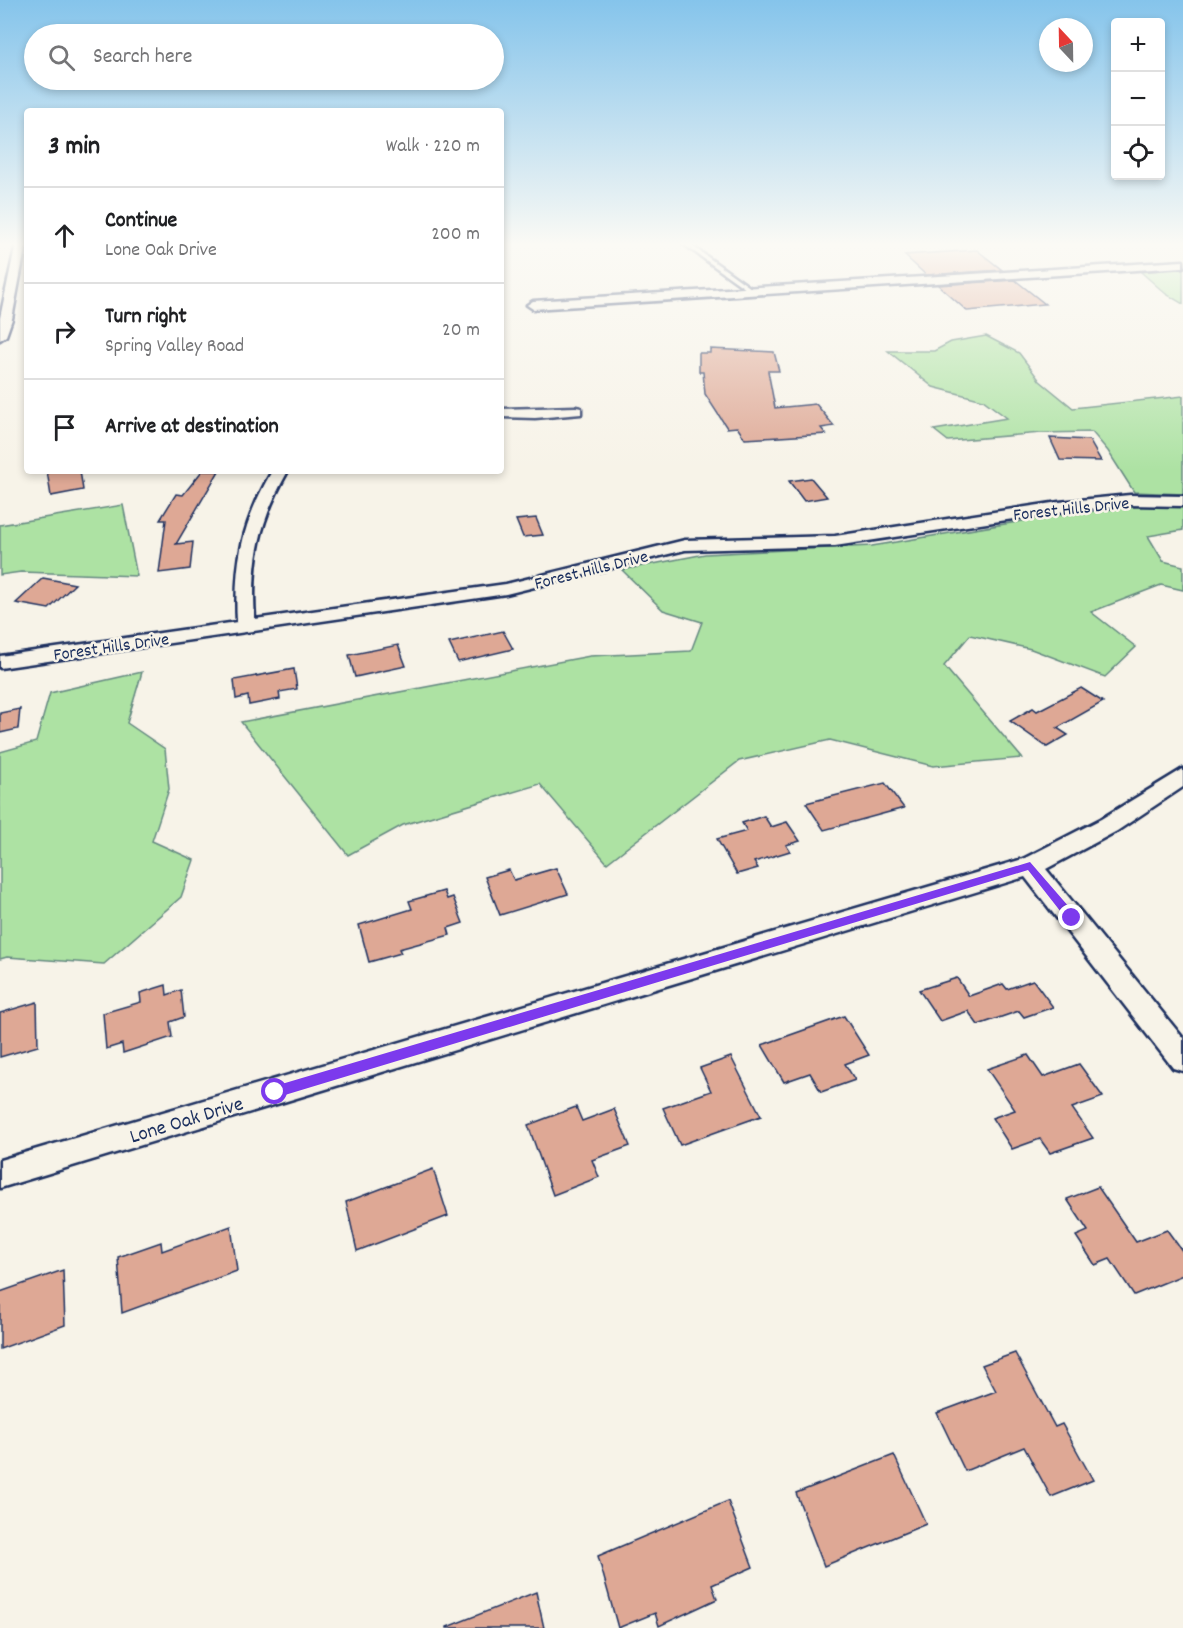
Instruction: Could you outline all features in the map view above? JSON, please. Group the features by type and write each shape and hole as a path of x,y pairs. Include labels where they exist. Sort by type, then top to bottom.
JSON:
{"street":[{"path":"0,336 3,320"},
{"path":"504,413 535,414 576,411"},
{"path":"246,626 244,589 248,541 254,521 278,474"},
{"name":"Forest Hills Drive","path":"0,662 506,589 576,574 686,545 835,541 1059,507 1130,500 1183,501"},
{"name":"Lone Oak Drive","path":"0,1174 1030,866 1109,825 1183,777"},
{"path":"1030,866 1183,1059"}],"green space":[{"path":"986,336 1019,353 1040,381 1073,408 1183,396 1183,494 1134,492 1108,451 1092,432 1041,433 948,441 934,430 1007,418 983,400 933,387 888,351 934,351 951,342"},
{"path":"123,505 137,576 21,572 0,575 0,525"},
{"path":"1137,506 1183,507 1183,530 1148,536 1163,561 1183,566 1183,590 1161,585 1091,612 1136,647 1105,677 1031,649 970,635 944,666 1022,758 933,766 830,740 739,761 607,863 540,784 403,825 348,855 241,722 590,656 691,651 702,622 663,610 622,570 705,554 872,546 1065,514"},
{"path":"142,672 127,723 165,749 169,789 152,841 194,860 181,897 104,964 7,957 0,959 0,752 36,742 50,693"}],"building":[{"path":"710,349 774,352 779,371 768,371 775,408 816,404 834,426 821,428 826,434 745,439 737,427 727,428 705,394 703,372 699,372 699,353 710,353"},
{"path":"1050,438 1089,440 1101,461 1060,460"},
{"path":"47,474 80,474 83,490 51,496"},
{"path":"200,474 217,474 176,544 193,542 190,569 159,573 166,520 160,520 176,494 183,495"},
{"path":"811,478 827,497 804,501 789,481"},
{"path":"536,518 543,535 523,537 516,520"},
{"path":"43,578 75,584 49,609 16,603"},
{"path":"503,631 513,649 458,662 449,643"},
{"path":"398,645 406,666 355,677 349,655"},
{"path":"294,669 297,689 279,692 280,699 249,705 248,696 236,699 234,680"},
{"path":"1081,688 1103,702 1057,728 1068,735 1047,747 1010,721 1033,708 1037,711"},
{"path":"20,709 18,729 0,733 0,713"},
{"path":"885,783 904,808 824,830 806,803"},
{"path":"764,816 771,827 787,822 800,841 786,845 790,851 754,862 758,868 737,874 717,839 747,831 742,823"},
{"path":"556,868 568,894 500,915 485,877 509,870 514,880"},
{"path":"444,891 447,899 453,897 463,923 448,928 450,935 399,949 401,953 369,962 359,925 412,909 409,901"},
{"path":"957,978 969,996 1003,984 1007,989 1033,980 1053,1007 1024,1017 1019,1011 978,1025 968,1011 940,1021 919,990"},
{"path":"166,985 167,995 181,990 184,1017 170,1022 172,1037 123,1053 122,1044 106,1049 103,1013 141,1002 140,993"},
{"path":"37,1002 38,1046 0,1057 0,1013"},
{"path":"844,1016 869,1055 845,1064 855,1080 821,1092 810,1073 784,1082 762,1045"},
{"path":"1028,1055 1043,1077 1079,1064 1103,1097 1072,1108 1093,1138 1050,1153 1040,1139 1012,1149 992,1118 1015,1110 987,1069"},
{"path":"731,1057 761,1116 680,1145 663,1108 711,1091 700,1068"},
{"path":"576,1107 582,1121 614,1109 630,1146 592,1160 599,1177 553,1195 528,1125"},
{"path":"433,1169 448,1216 357,1251 346,1202"},
{"path":"1098,1187 1136,1242 1167,1230 1183,1252 1183,1275 1134,1295 1110,1259 1095,1265 1076,1236 1088,1231 1067,1199"},
{"path":"231,1226 237,1271 122,1313 118,1257 161,1242 162,1251"},
{"path":"63,1270 65,1325 0,1349 0,1292"},
{"path":"1015,1353 1055,1427 1062,1424 1093,1480 1051,1497 1024,1447 965,1471 937,1413 996,1391 982,1365"},
{"path":"894,1455 926,1524 824,1566 796,1493"},
{"path":"728,1501 753,1567 712,1585 717,1599 659,1626 655,1613 618,1628 598,1556"},
{"path":"536,1592 544,1628 447,1628 447,1627"}],"route":[{"path":"275,1092 1030,866 1072,918"}]}
